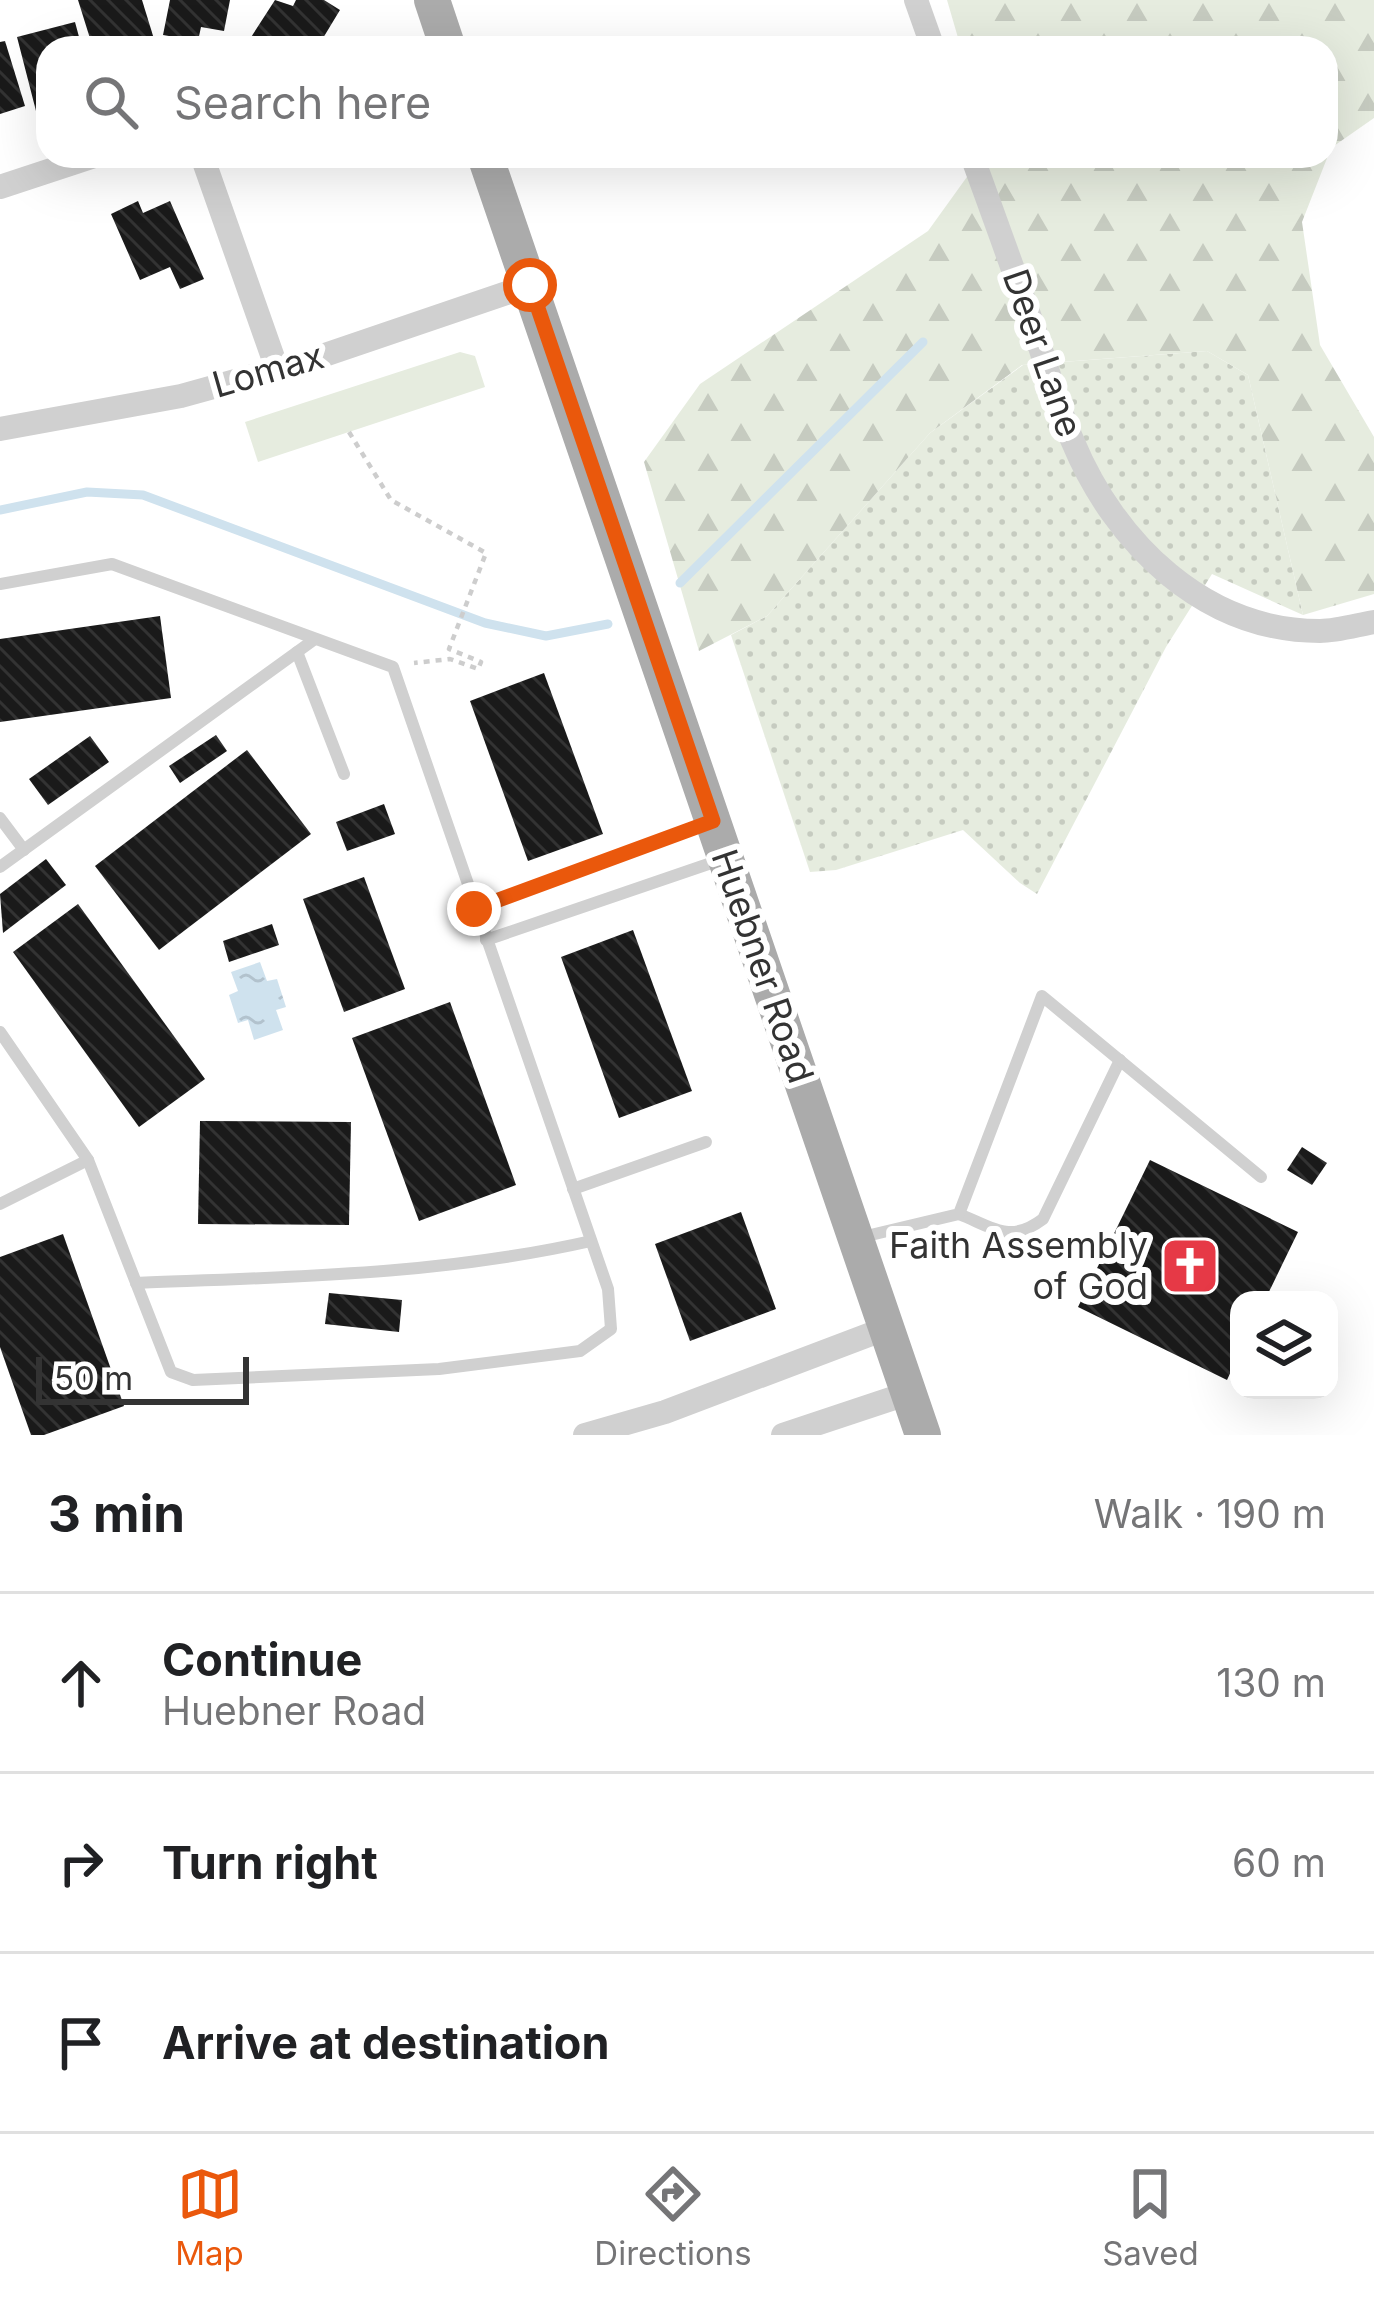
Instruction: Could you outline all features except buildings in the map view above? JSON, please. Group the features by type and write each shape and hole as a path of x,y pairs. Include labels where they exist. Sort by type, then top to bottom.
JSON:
{"main road":[{"path":"432,0 444,36"},
{"name":"Huebner Road","path":"489,168 923,1435"}],"street":[{"path":"916,0 929,36"},
{"path":"0,187 58,168"},
{"path":"206,168 277,369"},
{"name":"Deer Lane","path":"976,168 1072,441 1095,488 1130,541 1226,612 1274,627 1323,632 1374,622"},
{"name":"Lomax","path":"0,429 181,396 530,285"},
{"path":"585,1435 665,1412 887,1328"},
{"path":"782,1435 909,1394"}],"lane":[{"path":"0,584 112,564 393,667 608,1289 611,1329 580,1351 439,1369 193,1381 171,1372 88,1160 0,1032"},
{"path":"0,867 316,639"},
{"path":"297,652 344,774"},
{"path":"0,818 24,850"},
{"path":"474,909 713,821"},
{"path":"486,940 726,858"},
{"path":"959,1214 1042,996 1261,1177"},
{"path":"856,1238 959,1214 1004,1233 1024,1233 1043,1219 1120,1060"},
{"path":"573,1189 706,1142"},
{"path":"0,1204 88,1160"},
{"path":"136,1283 367,1275 524,1256 591,1241"}],"path":[{"path":"349,432 391,500 486,553 448,650 481,662 478,669 450,658 393,667"}],"green space":[{"path":"947,0 1374,0 1374,118 1338,143 1338,36 958,36"},
{"path":"973,168 1323,168 1302,222 1320,345 1374,437 1374,594 1303,615 1248,375 1207,351 1022,365 930,433 767,616 699,651 644,462 700,384 928,231"},
{"path":"1207,351 1248,375 1303,615 1212,574 1166,647 1037,894 963,830 836,870 810,872 731,635 767,616 930,433 1023,365"},
{"path":"460,352 475,356 485,387 258,462 245,422"}],"water":[{"path":"260,962 267,981 277,979 286,1007 276,1010 283,1030 254,1040 248,1020 238,1023 229,995 238,991 231,972"}],"waterway":[{"path":"680,583 923,342"},
{"path":"0,510 87,492 143,495 485,623 546,636 608,624"}],"place":[{"name":"Faith Assembly of God","path":"1190,1266"}],"route":[{"path":"474,909 713,821 530,285"}]}
